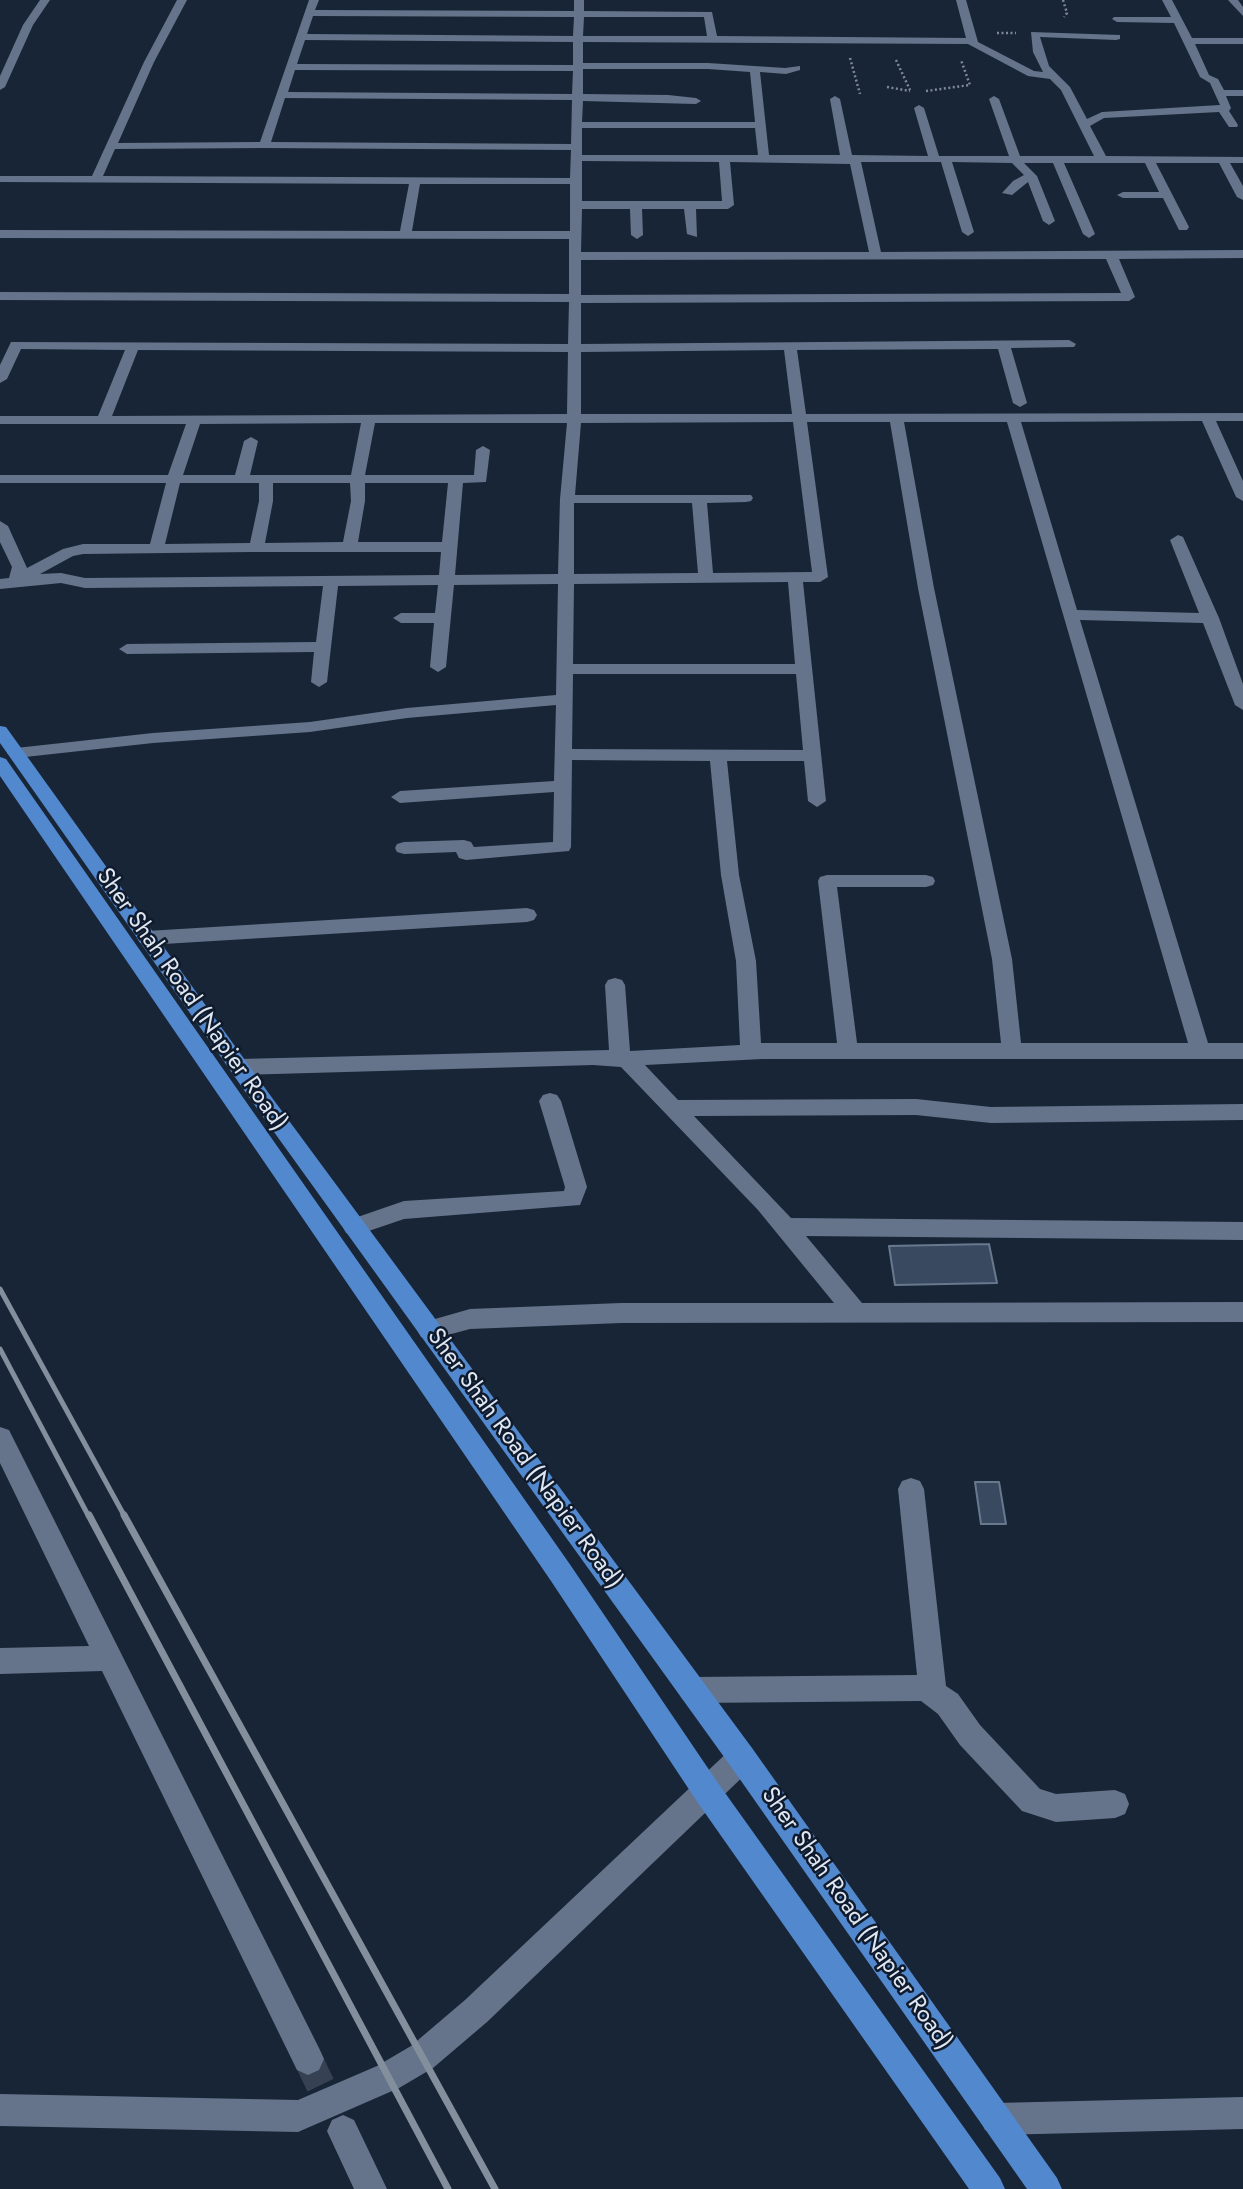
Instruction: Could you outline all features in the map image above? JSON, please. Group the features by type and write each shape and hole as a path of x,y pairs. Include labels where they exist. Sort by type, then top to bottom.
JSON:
{"main road":[{"name":"Sher Shah Road (Napier Road)","path":"0,730 5,759 708,1793 989,2189"},
{"name":"Sher Shah Road (Napier Road)","path":"5,759 147,938 354,1227 743,1758 1046,2189"}],"street":[{"path":"0,87 28,25 45,0"},
{"path":"96,179 149,62 181,0"},
{"path":"264,145 314,0"},
{"path":"404,848 464,846 467,854 562,847 567,499 573,418 579,0"},
{"path":"708,0 708,66"},
{"path":"961,0 974,43"},
{"path":"1167,0 1205,77 1214,81 1226,108 1224,111 1233,125"},
{"path":"1243,2 1233,0 1243,13"},
{"path":"310,12 709,14"},
{"path":"1117,19 1177,20"},
{"path":"1102,160 1066,89 1044,67 1035,34 1116,37"},
{"path":"302,37 579,67 708,66 786,71 796,68"},
{"path":"292,67 579,40 843,41 974,43 1032,74 1054,76"},
{"path":"1188,40 1243,41"},
{"path":"755,69 765,160"},
{"path":"1220,93 1243,93"},
{"path":"282,95 660,98 696,102"},
{"path":"649,107 660,98"},
{"path":"835,99 876,257"},
{"path":"995,99 1016,161 1031,176 1049,221"},
{"path":"919,108 968,232"},
{"path":"1085,125 1098,117 1117,113 1226,108"},
{"path":"1079,113 1098,117"},
{"path":"578,125 760,125"},
{"path":"112,146 264,145 765,160 1243,160"},
{"path":"576,205 728,205 724,159"},
{"path":"1058,160 1089,234"},
{"path":"1149,160 1183,227"},
{"path":"1223,160 1243,168"},
{"path":"1223,160 1243,197"},
{"path":"1008,193 1017,183 1031,176"},
{"path":"0,179 576,181"},
{"path":"405,235 415,180"},
{"path":"1123,195 1167,195"},
{"path":"636,205 637,234"},
{"path":"690,205 693,234"},
{"path":"0,234 575,235"},
{"path":"574,256 1243,254"},
{"path":"0,296 1129,297 1111,256"},
{"path":"1003,344 1020,403"},
{"path":"0,379 16,345 574,348 1069,344"},
{"path":"103,419 133,346"},
{"path":"8,583 61,578 85,583 236,583 820,577 790,347"},
{"path":"1207,417 1243,497"},
{"path":"0,420 1243,417"},
{"path":"896,418 926,587 1002,959 1012,1051"},
{"path":"1013,418 1200,1051"},
{"path":"156,549 174,480 195,419"},
{"path":"350,548 358,501 357,480 369,419"},
{"path":"241,480 251,440"},
{"path":"0,479 481,479 483,450"},
{"path":"438,667 456,479"},
{"path":"236,583 267,501 266,480"},
{"path":"699,498 706,579"},
{"path":"567,499 746,498"},
{"path":"0,526 20,566 8,583"},
{"path":"1178,540 1211,618 1243,705"},
{"path":"8,583 68,552 83,549 450,547"},
{"path":"795,577 817,801"},
{"path":"319,682 331,582"},
{"path":"1070,615 1211,618"},
{"path":"401,618 442,618"},
{"path":"127,649 324,647"},
{"path":"565,669 804,669"},
{"path":"5,759 153,738 310,727 407,713 564,699"},
{"path":"563,754 812,756"},
{"path":"718,755 730,875 746,961 751,1052"},
{"path":"400,797 563,786"},
{"path":"848,1051 827,881 926,881"},
{"path":"147,938 527,915"},
{"path":"615,985 620,1059"},
{"path":"620,1059 751,1052 1243,1051"},
{"path":"239,1067 593,1057 625,1059 785,1227 855,1311"},
{"path":"354,1227 404,1210 572,1199 576,1187 550,1101"},
{"path":"674,1108 881,1106 991,1115 1243,1112"},
{"path":"785,1227 1243,1231"},
{"path":"429,1330 470,1319 621,1313 1243,1312"},
{"path":"0,1438 308,2059"},
{"path":"911,1489 933,1693"},
{"path":"0,1661 108,1658"},
{"path":"692,1690 925,1688 948,1703 970,1735 1032,1801 1056,1808 1115,1804"},
{"path":"0,2110 298,2116 388,2077 422,2057 476,2011 743,1758"},
{"path":"996,2119 1243,2113"},
{"path":"343,2131 371,2189"}],"path":[{"path":"843,41 860,94"},
{"path":"924,91 970,85 959,49 974,43"},
{"path":"887,87 910,91"}],"building":[{"path":"989,1244 997,1283 895,1285 889,1246"},
{"path":"975,1482 999,1482 1006,1524 981,1524"}],"tunnel":[{"path":"308,2059 334,2113"}],"railway":[{"path":"0,1289 125,1517"},
{"path":"0,1349 89,1517"},
{"path":"89,1515 448,2189"},
{"path":"124,1515 495,2189"}]}
